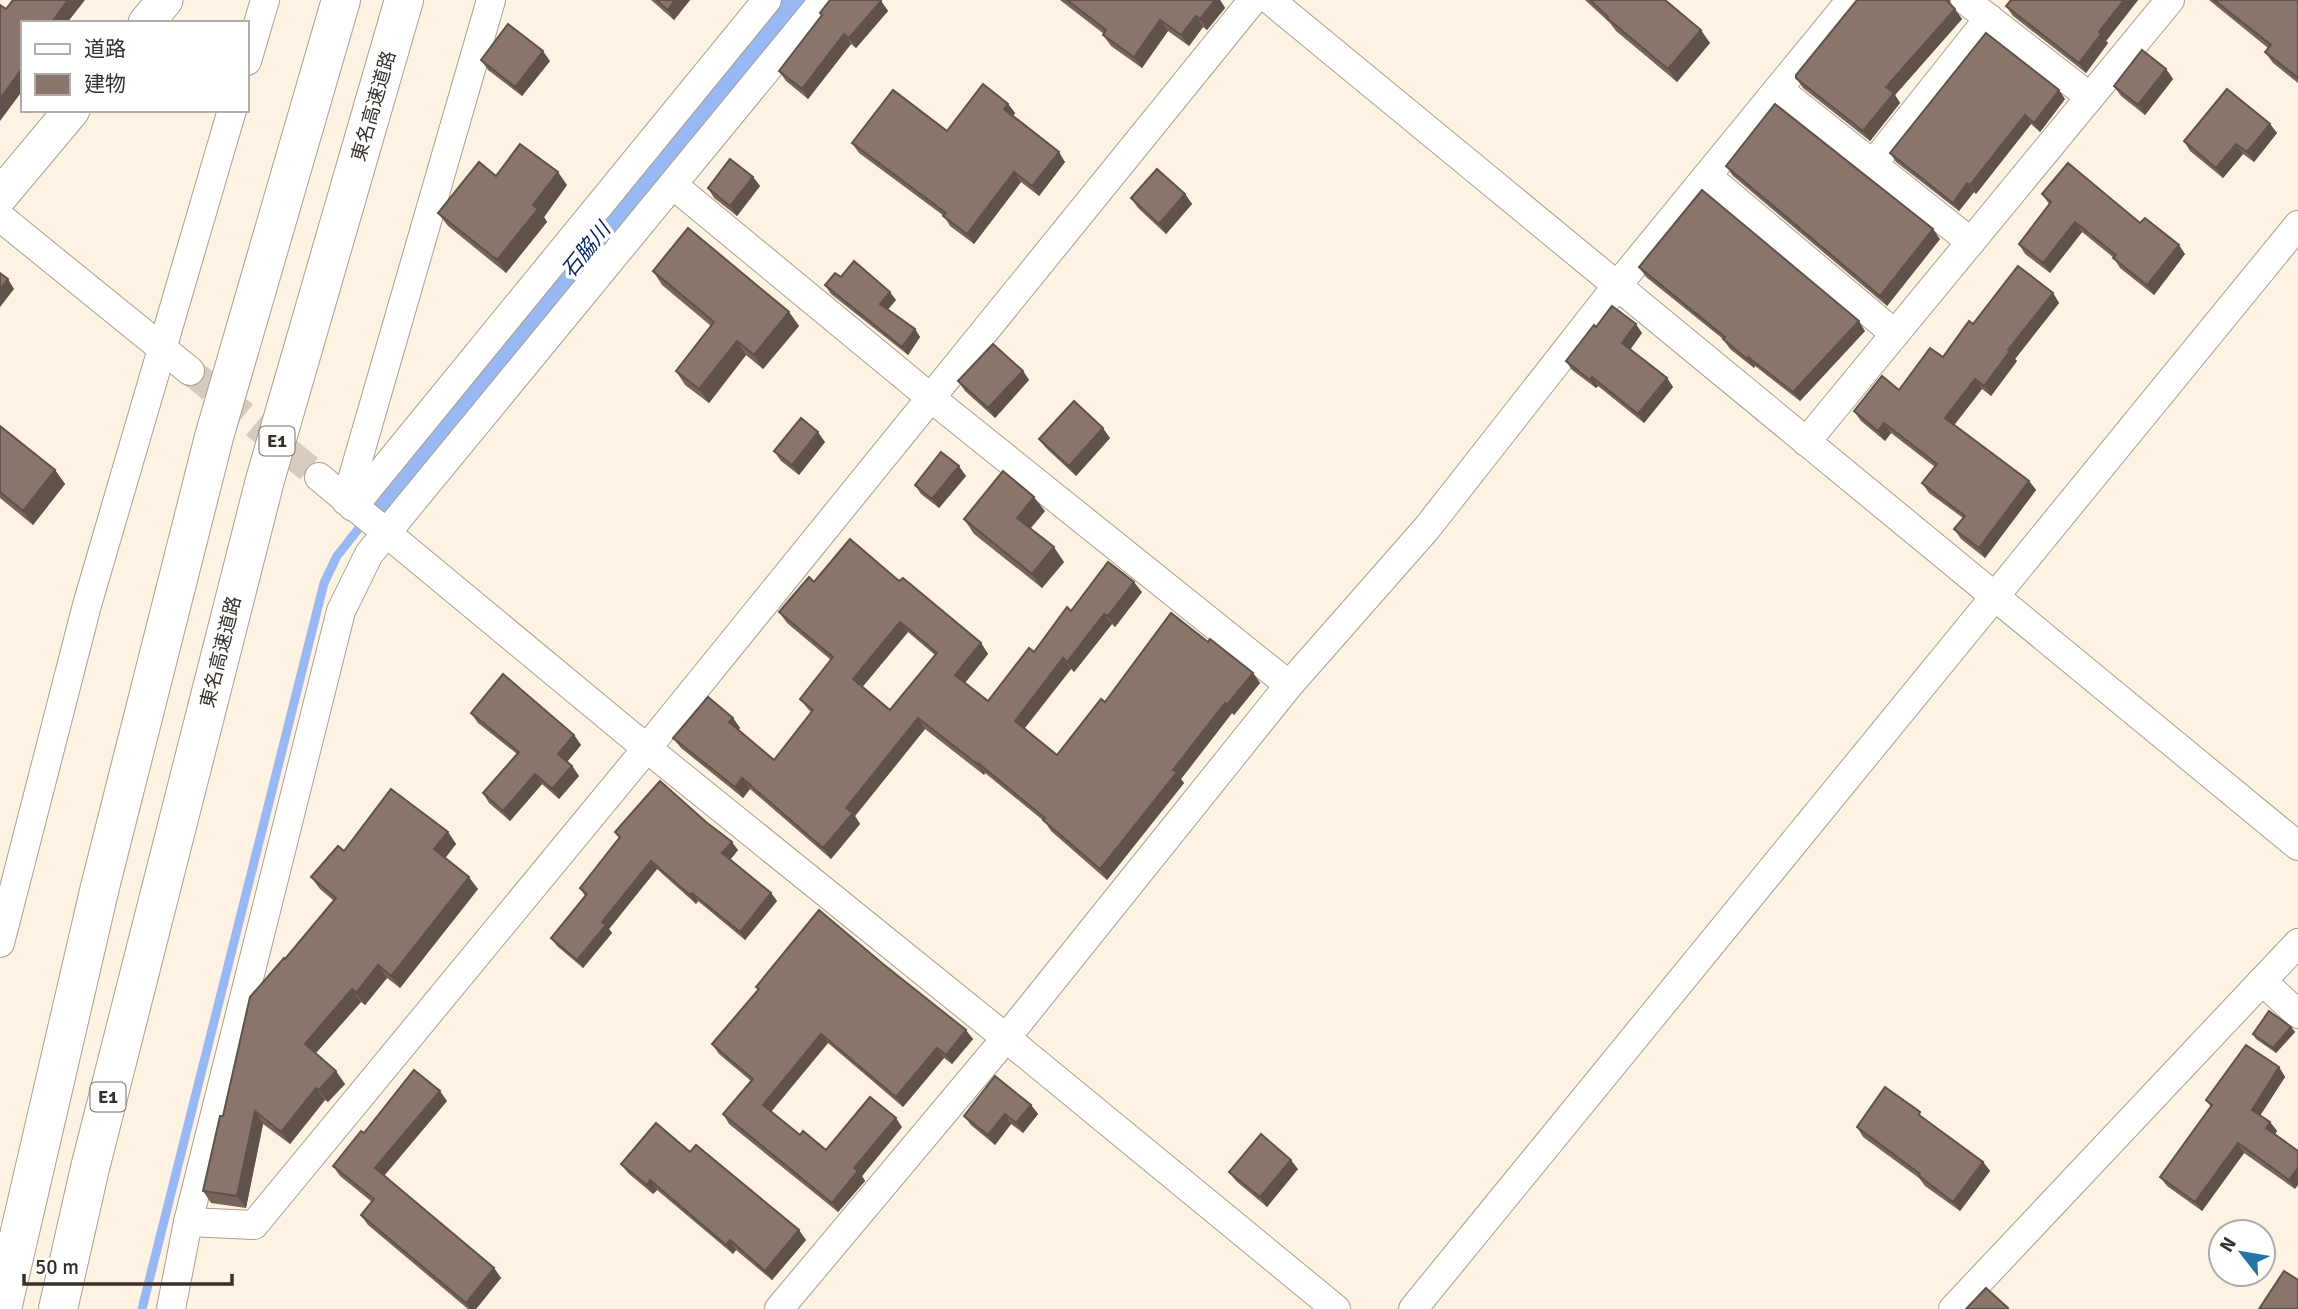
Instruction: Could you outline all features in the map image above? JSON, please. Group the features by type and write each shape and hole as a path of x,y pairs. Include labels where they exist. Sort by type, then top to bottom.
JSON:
{"highway":[{"path":"2,1309 100,887 214,437 313,0"},
{"path":"214,437 341,0"},
{"name":"東名高速道路","path":"58,1309 90,1168 265,480 404,0"}],"street":[{"path":"148,21 165,0"},
{"path":"248,58 265,0"},
{"path":"350,504 491,0"},
{"path":"350,504 767,0"},
{"path":"171,1309 188,1222 341,611 369,554 824,0"},
{"path":"188,1222 254,1226 647,748 1254,0"},
{"path":"1270,0 2298,846"},
{"path":"779,1309 1006,1038 1289,685 1427,528 1616,287 1851,0"},
{"path":"1965,0 2090,97"},
{"path":"1806,442 2169,0"},
{"path":"1873,164 1989,19"},
{"path":"1778,89 1971,242"},
{"path":"0,196 70,112"},
{"path":"0,943 87,605 231,112"},
{"path":"1707,176 1895,334"},
{"path":"673,184 931,398 1289,685"},
{"path":"0,217 190,371"},
{"path":"1413,1309 2298,225"},
{"path":"319,477 1336,1309"},
{"path":"1953,1309 2298,943"},
{"path":"2262,981 2298,1014"}],"building":[{"path":"13,0 68,0 52,21 21,21 21,70 0,99 0,5 6,9"},
{"path":"656,0 675,0 668,10"},
{"path":"830,0 881,1 849,38 844,34 802,89 779,71 822,15 820,13"},
{"path":"1067,0 1215,0 1200,19 1196,16 1181,35 1160,20 1134,57 1103,35 1106,30"},
{"path":"1590,0 1665,0 1701,30 1668,69 1607,18"},
{"path":"1857,0 1946,0 1955,9 1886,87 1894,93 1863,131 1796,78"},
{"path":"2011,0 2124,0 2079,63 2006,6"},
{"path":"2214,0 2298,0 2298,78 2265,52 2271,45"},
{"path":"508,24 543,51 515,87 481,60"},
{"path":"1986,33 2059,90 2034,123 2025,115 1953,203 1890,153"},
{"path":"2142,50 2166,69 2138,105 2114,86"},
{"path":"983,84 1008,104 1004,109 1059,152 1032,186 1014,172 967,234 943,216 946,213 852,143 893,90 947,131"},
{"path":"2227,89 2270,124 2247,152 2236,144 2216,168 2184,141"},
{"path":"1775,104 1933,229 1880,296 1726,166"},
{"path":"520,144 558,172 533,205 538,209 497,260 438,213 479,162 496,176"},
{"path":"730,159 753,177 730,206 708,188"},
{"path":"2068,163 2140,223 2145,218 2179,245 2147,285 2113,258 2116,255 2075,222 2043,263 2019,244 2051,202 2042,194"},
{"path":"1157,169 1185,194 1159,224 1131,198"},
{"path":"1702,190 1859,321 1793,392 1748,357 1747,359 1723,339 1725,337 1639,267"},
{"path":"688,228 789,312 754,355 737,341 699,389 676,371 714,322 653,271"},
{"path":"854,261 890,292 880,304 915,329 902,347 825,285 835,273 841,277"},
{"path":"2018,266 2053,293 2008,350 2010,351 1984,386 1975,379 1945,418 2029,481 1979,548 1954,529 1965,516 1922,483 1937,464 1884,423 1878,431 1854,411 1882,376 1899,390 1930,348 1943,357 1969,321 1973,324"},
{"path":"0,273 8,279 0,289"},
{"path":"1612,306 1636,324 1622,343 1667,378 1638,414 1592,377 1590,380 1566,361"},
{"path":"993,344 1023,371 988,408 958,381"},
{"path":"1074,401 1103,428 1069,466 1039,439"},
{"path":"801,418 818,432 792,465 774,451"},
{"path":"0,426 55,470 23,511 0,492"},
{"path":"941,452 959,466 932,499 915,485"},
{"path":"1003,471 1034,497 1017,518 1054,547 1032,574 964,519"},
{"path":"850,539 899,581 903,578 981,643 955,675 988,701 1029,648 1034,652 1067,607 1071,611 1108,562 1134,582 1108,616 1104,614 1067,662 1063,658 1015,721 1057,755 1101,699 1105,702 1171,613 1253,673 1227,705 1225,703 1173,770 1177,772 1100,869 1043,820 1045,818 918,718 846,808 853,813 823,848 742,778 735,787 673,738 708,697 733,718 729,722 774,760 813,710 800,699 833,657 779,612 809,577 814,582","holes":["900,622 937,653 890,710 853,679"]},
{"path":"503,674 574,735 558,754 572,766 552,789 535,774 503,811 483,793 519,752 471,713"},
{"path":"660,781 732,842 722,853 771,893 740,932 692,893 690,895 651,861 602,922 606,925 577,960 551,938 587,894 580,888 620,837 615,832"},
{"path":"391,789 448,832 434,849 469,877 391,976 378,965 356,993 352,989 305,1044 336,1071 319,1090 316,1088 281,1132 255,1111 237,1196 203,1191 250,997 336,898 311,877 338,846 344,851"},
{"path":"819,910 966,1030 946,1055 937,1048 896,1097 821,1034 763,1105 800,1135 803,1131 826,1150 870,1097 896,1118 854,1168 858,1171 832,1203 723,1114 753,1079 712,1044 759,989 756,987"},
{"path":"2269,1011 2291,1027 2273,1048 2253,1034"},
{"path":"2246,1045 2279,1067 2252,1110 2270,1122 2266,1128 2298,1151 2298,1168 2289,1180 2238,1143 2195,1202 2160,1177 2212,1105 2206,1100"},
{"path":"414,1070 440,1091 375,1168 494,1268 466,1303 361,1215 374,1199 333,1166 361,1131 364,1133"},
{"path":"995,1076 1031,1105 1016,1123 1005,1114 988,1135 964,1116"},
{"path":"1885,1087 1983,1162 1953,1202 1857,1127"},
{"path":"656,1123 690,1152 696,1145 799,1230 765,1271 730,1240 726,1245 650,1180 647,1185 621,1164"},
{"path":"1261,1134 1291,1160 1260,1197 1229,1172"},
{"path":"2284,1271 2298,1280 2298,1309 2259,1309 2273,1288 2277,1288 2277,1282"},
{"path":"1986,1288 2008,1308 1966,1309"}],"waterway":[{"name":"石脇川","path":"382,499 790,0"},
{"path":"142,1309 324,583 337,556 382,499"}],"tunnel":[{"path":"190,371 319,477"}]}
